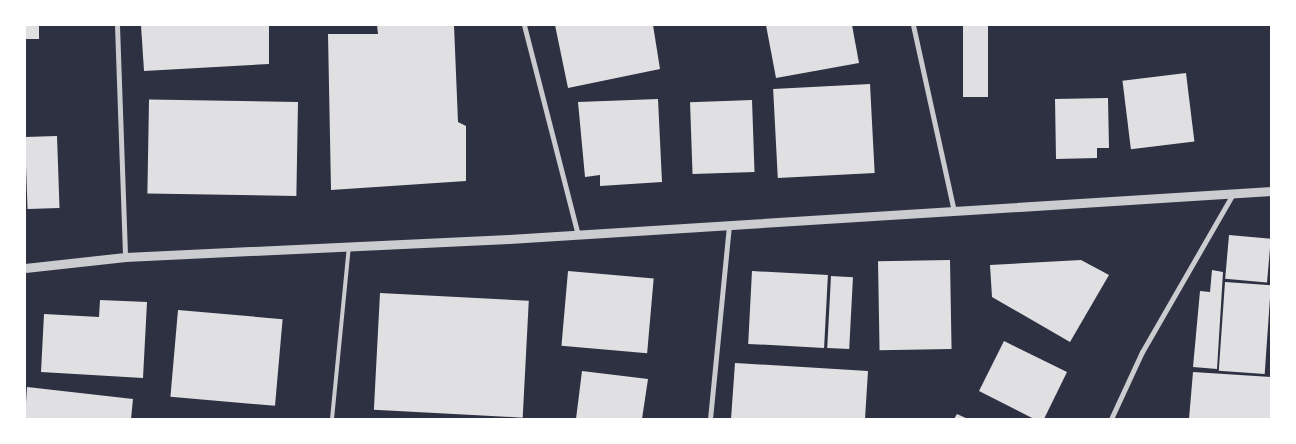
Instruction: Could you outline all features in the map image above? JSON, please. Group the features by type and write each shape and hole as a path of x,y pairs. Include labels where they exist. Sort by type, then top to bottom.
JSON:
{"street":[{"path":"118,25 126,257"},
{"path":"524,25 578,235"},
{"path":"913,25 954,211"},
{"path":"25,268 126,257 578,235 1271,191"},
{"path":"1111,419 1142,352 1233,193"},
{"path":"710,419 729,225"}],"lane":[{"path":"332,419 349,246"}],"building":[{"path":"25,25 39,25 39,39 25,39"},
{"path":"141,25 269,25 269,64 144,71"},
{"path":"377,25 454,25 458,122 466,126 466,181 331,190 328,34 378,34"},
{"path":"555,25 653,25 660,69 568,88"},
{"path":"766,25 852,25 859,63 776,78"},
{"path":"963,25 988,25 988,97 963,97"},
{"path":"1186,73 1194,141 1131,149 1122,81"},
{"path":"870,84 875,173 778,178 773,89"},
{"path":"1108,98 1109,148 1097,148 1097,158 1056,159 1055,99"},
{"path":"149,99 298,102 296,196 147,193"},
{"path":"658,99 662,182 600,186 600,175 585,177 578,102"},
{"path":"752,100 755,172 693,174 690,102"},
{"path":"57,136 60,208 28,209 25,137"},
{"path":"1229,235 1271,239 1267,282 1225,279"},
{"path":"950,260 952,349 880,350 878,261"},
{"path":"1081,260 1109,275 1070,342 992,297 990,265"},
{"path":"1212,270 1223,272 1217,369 1193,367 1200,291 1210,292"},
{"path":"568,271 654,278 647,353 561,346"},
{"path":"752,271 828,275 824,348 748,344"},
{"path":"831,276 853,277 849,349 827,348"},
{"path":"1225,282 1271,285 1265,374 1219,371"},
{"path":"380,293 529,301 523,418 374,410"},
{"path":"100,300 147,302 143,378 41,372 44,314 99,317"},
{"path":"178,310 283,319 275,406 170,397"},
{"path":"1004,341 1067,372 1044,419 1034,419 979,391"},
{"path":"735,363 868,371 865,419 731,419"},
{"path":"582,371 648,379 642,419 576,419"},
{"path":"1193,372 1271,377 1271,419 1189,419"},
{"path":"27,387 133,399 131,419 25,419"},
{"path":"957,414 968,419 954,419"}]}
